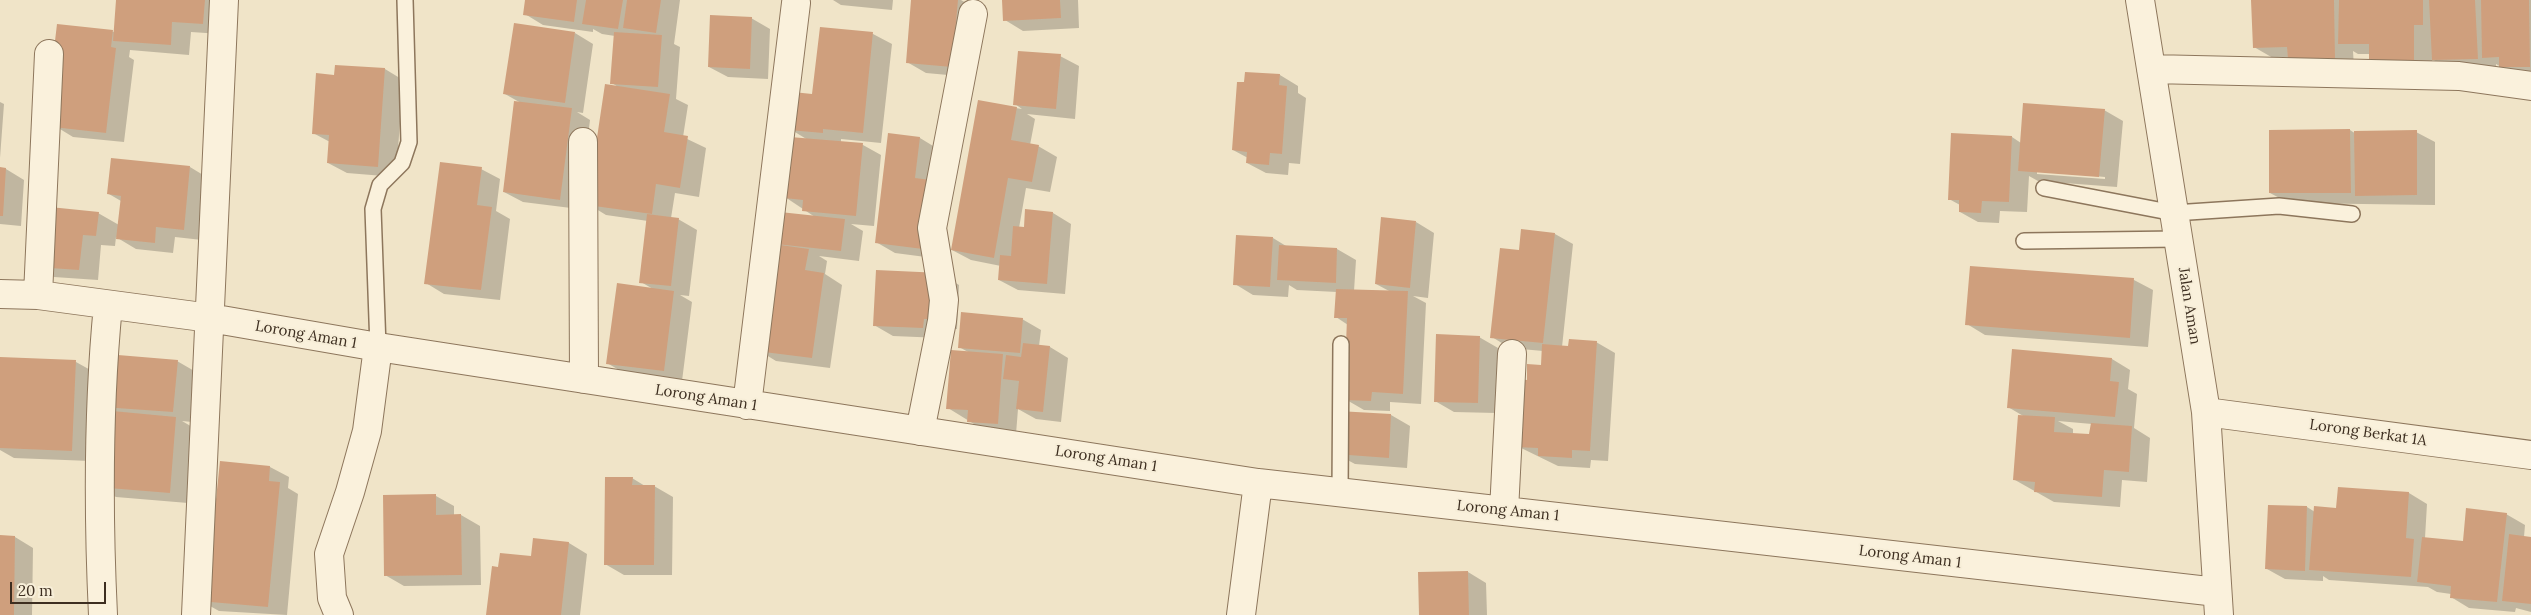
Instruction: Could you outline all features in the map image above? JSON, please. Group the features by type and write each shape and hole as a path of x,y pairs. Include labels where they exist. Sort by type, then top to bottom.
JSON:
{"street":[{"path":"196,615 224,0"},
{"name":"Jalan Aman","path":"2140,0 2206,412 2218,603"},
{"path":"747,405 796,3"},
{"path":"920,431 942,321 944,300 932,228 973,14"},
{"path":"38,295 49,54"},
{"path":"2151,69 2459,76 2531,86"},
{"path":"583,142 584,379"},
{"name":"Lorong Aman 1","path":"0,294 38,295 210,318 378,347 1258,483 1504,511 2218,603"},
{"path":"103,615 98,453 101,376 108,305"},
{"path":"339,615 332,598 329,554 350,492 367,431 378,347"},
{"path":"1504,511 1512,354"},
{"name":"Lorong Berkat 1A","path":"2206,412 2531,455"},
{"path":"1241,615 1258,483"}],"lane":[{"path":"378,347 374,209 380,186 402,163 409,142 404,0"},
{"path":"2044,188 2176,226"},
{"path":"2024,241 2176,226 2279,206 2352,214"},
{"path":"1340,492 1341,344"}],"building":[{"path":"116,0 205,0 203,24 172,22 171,45 113,41"},
{"path":"525,0 577,0 574,22 523,15"},
{"path":"586,0 623,0 618,29 582,24"},
{"path":"627,0 661,0 656,33 623,28"},
{"path":"911,0 958,0 952,67 906,63"},
{"path":"1002,0 1060,0 1061,18 1003,21"},
{"path":"2251,0 2334,0 2335,58 2288,59 2287,47 2253,48"},
{"path":"2339,0 2423,0 2423,25 2414,25 2414,63 2369,63 2369,44 2338,44"},
{"path":"2429,0 2475,0 2478,59 2432,60"},
{"path":"2481,0 2529,0 2530,67 2499,67 2499,57 2482,58"},
{"path":"710,15 752,17 750,69 708,67"},
{"path":"514,23 575,32 565,103 503,94"},
{"path":"57,24 113,30 111,47 116,48 106,133 53,127 48,100"},
{"path":"820,27 873,32 863,133 823,129 823,133 789,130 793,92 812,94"},
{"path":"614,32 662,35 658,87 610,84"},
{"path":"1018,51 1061,54 1056,109 1013,105"},
{"path":"335,65 385,68 378,167 327,163 329,135 312,134 316,73 334,75"},
{"path":"1245,72 1280,74 1279,85 1287,86 1282,154 1270,153 1269,165 1246,163 1247,152 1232,150 1237,82 1244,82"},
{"path":"605,84 670,94 664,132 688,136 680,188 656,184 652,214 587,205"},
{"path":"978,100 1017,107 1011,140 1039,145 1032,182 1008,178 994,258 951,250"},
{"path":"514,101 572,108 560,200 503,192"},
{"path":"2023,103 2105,109 2099,177 2018,171"},
{"path":"2350,129 2351,193 2269,193 2269,130"},
{"path":"2417,130 2417,195 2355,196 2354,131"},
{"path":"888,133 920,137 915,178 931,180 923,249 875,243"},
{"path":"1951,133 2012,136 2009,202 1982,201 1981,213 1959,212 1959,200 1948,200"},
{"path":"790,137 863,143 856,216 802,211 803,200 784,198"},
{"path":"111,158 190,166 184,230 156,227 155,243 116,239 121,196 107,194"},
{"path":"440,162 482,167 477,205 492,207 481,290 424,284"},
{"path":"0,167 6,168 3,216 0,216"},
{"path":"40,206 99,212 96,236 83,235 79,270 35,267"},
{"path":"1025,209 1053,212 1047,284 998,280 1000,255 1011,256 1013,226 1024,227"},
{"path":"780,212 845,219 841,251 776,244"},
{"path":"647,214 679,218 671,286 639,283"},
{"path":"1381,217 1416,221 1410,288 1375,284"},
{"path":"1521,229 1555,233 1543,343 1490,338 1500,248 1519,250"},
{"path":"1236,235 1273,237 1270,287 1233,285"},
{"path":"773,244 809,249 805,270 824,273 812,358 756,351"},
{"path":"1279,245 1337,248 1336,283 1277,280"},
{"path":"1970,266 2134,278 2130,338 1965,325"},
{"path":"876,270 941,273 939,319 924,319 923,328 873,326"},
{"path":"617,283 674,291 664,371 606,364"},
{"path":"1336,289 1408,291 1403,394 1372,392 1371,401 1344,400 1347,318 1334,318"},
{"path":"961,312 1023,318 1020,353 958,348"},
{"path":"1436,334 1480,336 1478,403 1434,402"},
{"path":"1569,339 1597,341 1590,451 1572,450 1572,458 1538,456 1538,448 1515,447 1519,379 1527,380 1527,364 1541,365 1542,344 1568,346"},
{"path":"1023,343 1050,346 1043,412 1016,409 1019,381 1003,379 1006,355 1021,357"},
{"path":"2012,349 2112,358 2110,381 2119,382 2115,417 2007,408"},
{"path":"951,350 1003,354 998,424 967,422 968,410 946,409"},
{"path":"106,354 178,360 173,412 102,407"},
{"path":"0,357 76,360 72,451 0,448"},
{"path":"102,410 176,417 170,493 96,487"},
{"path":"1338,411 1391,414 1389,458 1335,454"},
{"path":"2018,415 2055,417 2054,432 2089,434 2091,423 2132,426 2129,472 2104,470 2102,497 2034,492 2035,482 2013,480"},
{"path":"220,461 270,466 269,481 280,482 268,607 199,601 212,538"},
{"path":"605,477 633,477 632,485 655,485 654,565 604,565"},
{"path":"2338,487 2409,492 2406,538 2414,539 2411,577 2309,570 2314,506 2336,508"},
{"path":"436,494 436,515 461,514 462,575 384,576 383,495"},
{"path":"2268,505 2307,506 2305,571 2265,569"},
{"path":"2466,508 2507,513 2497,602 2450,598 2451,586 2417,582 2422,537 2463,541"},
{"path":"2509,534 2531,537 2531,604 2502,601"},
{"path":"0,535 15,536 14,615 0,615"},
{"path":"533,538 569,542 561,615 486,615 492,566 498,567 500,553 531,556"},
{"path":"1468,571 1469,615 1419,615 1418,572"}]}
